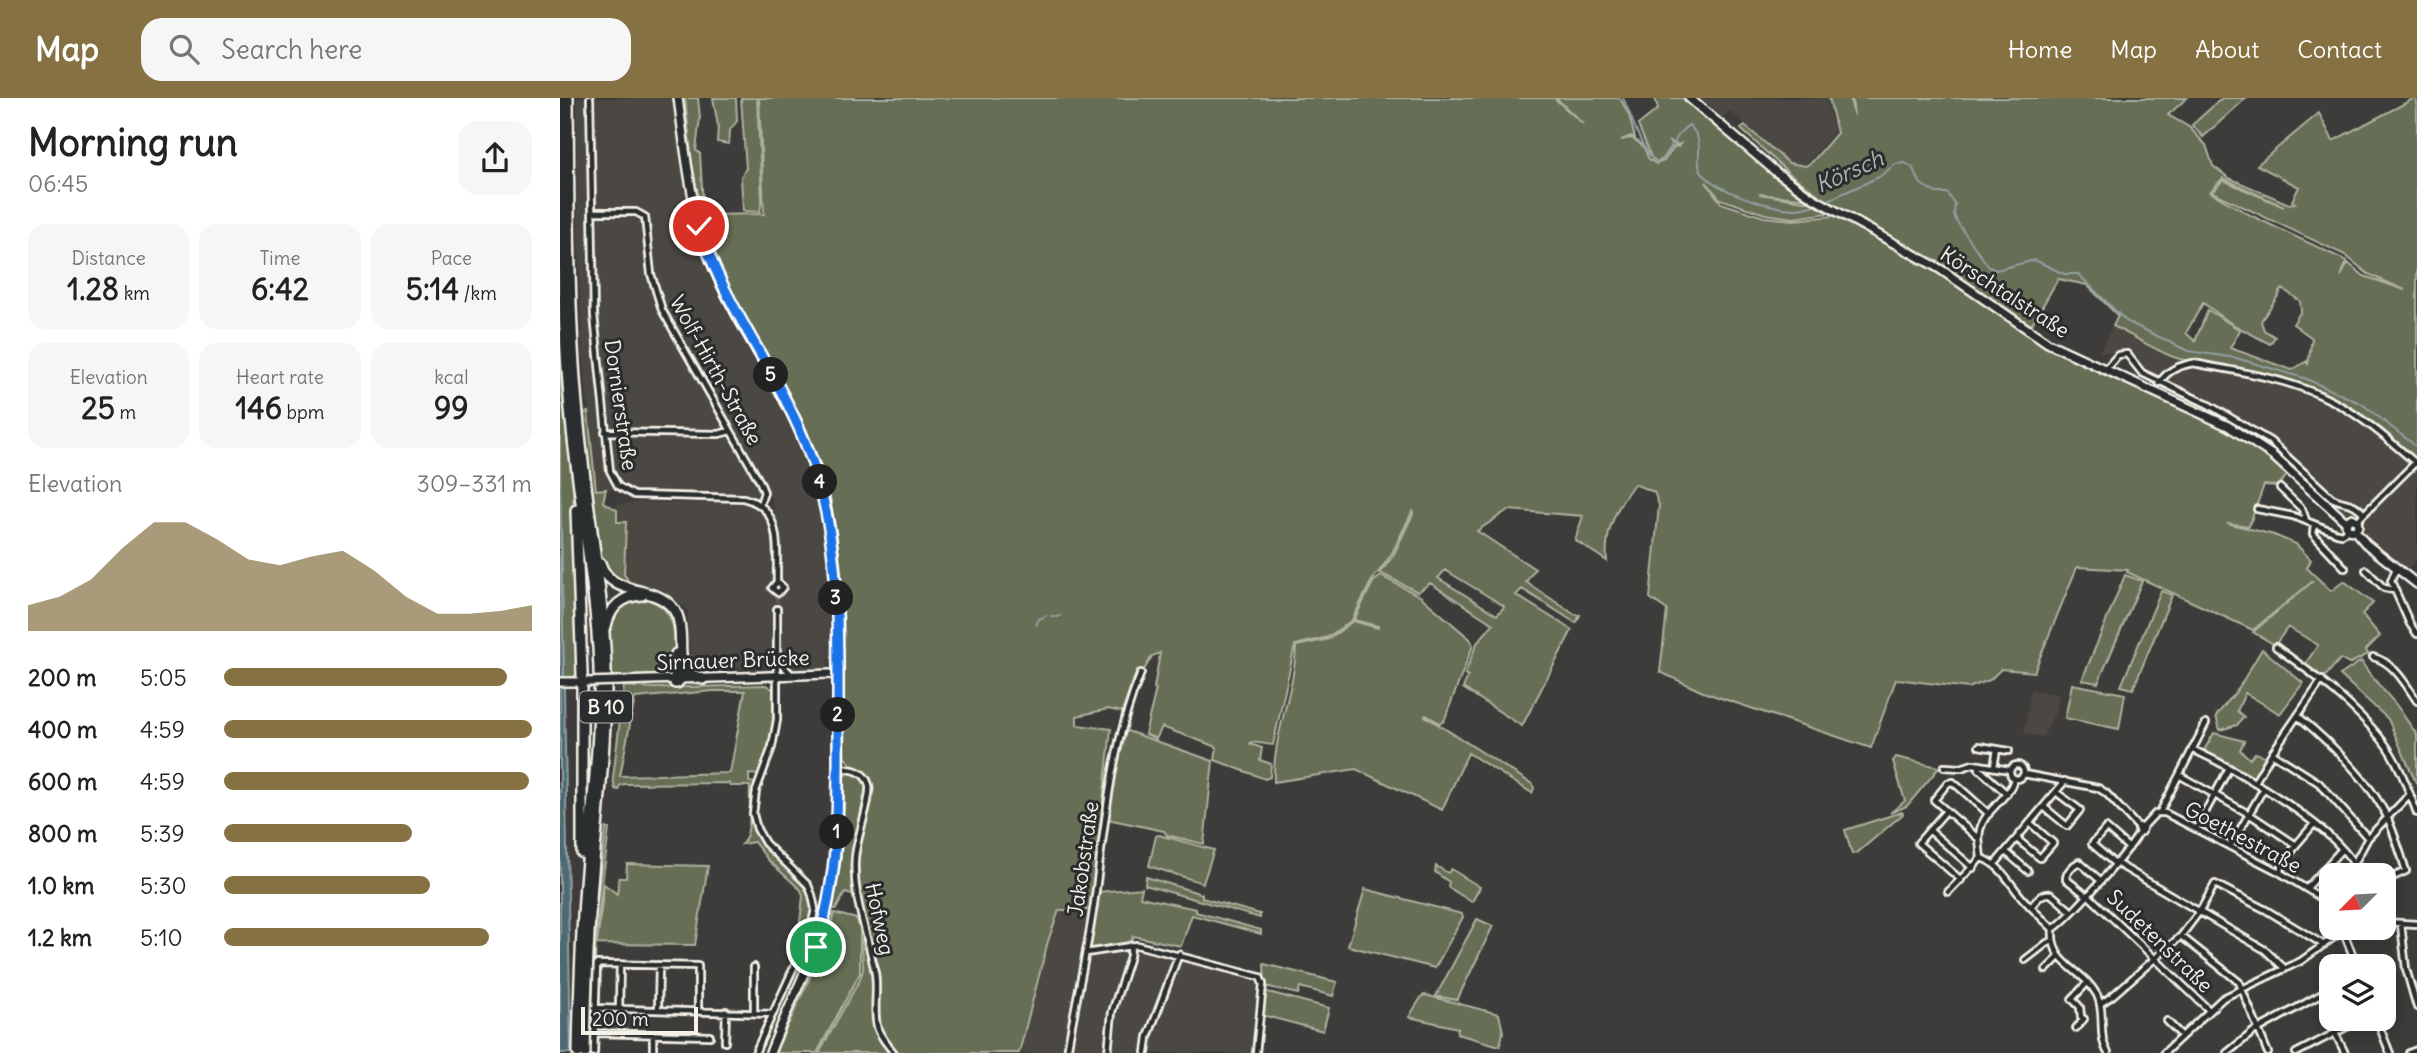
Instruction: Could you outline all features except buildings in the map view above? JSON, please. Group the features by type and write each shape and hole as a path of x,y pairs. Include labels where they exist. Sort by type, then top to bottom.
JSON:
{"highway":[{"name":"B 10","path":"561,98 565,337 578,480 594,601 599,679 596,771 582,924 578,1053"},
{"name":"B 10","path":"568,98 573,349 582,454 605,643 605,734 590,923 585,1053"},
{"path":"578,480 576,506 582,924"},
{"path":"594,544 602,569 611,582 655,596 671,607 680,624 682,662 677,681"},
{"path":"605,643 607,621 618,604 632,596 655,598 668,609 675,624 677,681"},
{"path":"682,662 690,674 703,679"}],"main road":[{"path":"678,98 691,189 709,255 736,315 790,409 808,450 821,485 833,548 838,657 839,768 836,849 827,907 809,965 769,1053"},
{"name":"Körschtalstraße","path":"1689,98 1776,172 1813,198 1940,269 2048,343 2105,371 2210,416 2253,441 2293,473 2365,544 2417,584"},
{"path":"2349,528 2358,526 2357,521"},
{"path":"838,657 825,677 834,683 838,691"},
{"name":"Sirnauer Brücke","path":"560,682 838,676"},
{"name":"Sirnauer Brücke","path":"677,681 825,677"}],"street":[{"name":"Dornierstraße","path":"590,98 594,314 610,471 618,486 628,493 641,496 743,498 760,505"},
{"name":"Wolf-Hirth-Straße","path":"593,212 636,212 645,217 651,274 662,310 761,483 764,493 760,505"},
{"path":"2105,371 2118,355 2127,354 2142,373 2209,405 2270,441 2332,498 2340,502 2354,503 2364,514"},
{"path":"2159,383 2178,366 2193,363 2294,385 2321,395 2370,424 2416,463 2357,521"},
{"path":"605,432 719,434 730,431"},
{"path":"2280,488 2302,509 2306,521"},
{"path":"760,505 768,512 775,527 777,582"},
{"path":"2257,509 2293,516 2340,534 2349,528"},
{"path":"2314,524 2313,534 2345,568"},
{"path":"2396,569 2391,576 2394,590 2417,634"},
{"path":"2366,570 2386,589 2394,590"},
{"path":"755,1053 810,932 815,909 808,885 765,844 754,817 756,791 775,735 776,609"},
{"path":"2276,647 2351,705 2383,741 2417,813"},
{"path":"2373,657 2379,658 2394,670 2417,701"},
{"path":"777,660 786,671 795,676"},
{"path":"766,677 777,660"},
{"name":"Jakobstraße","path":"1067,1053 1086,953 1109,786 1123,721 1141,673"},
{"path":"2255,782 2322,680"},
{"path":"2298,716 2330,743 2347,762 2387,817 2406,872 2396,876"},
{"path":"2160,812 2206,723"},
{"path":"1979,746 2009,751"},
{"path":"1994,767 1997,749"},
{"path":"2192,749 2264,788 2314,824 2355,863 2368,838 2410,794"},
{"path":"2272,753 2319,783 2368,838"},
{"path":"1980,765 1979,769 2007,794"},
{"path":"1944,767 1980,765 2010,770"},
{"path":"2010,770 2018,765 2024,774"},
{"name":"Hofweg","path":"839,768 858,771 869,785 856,846 855,888 876,976 877,1027 894,1053"},
{"path":"2196,829 2228,768"},
{"path":"1948,892 1981,858 1979,839 1982,824 2007,794 2014,779 2010,770"},
{"path":"2014,779 2019,779 2024,774"},
{"path":"2024,774 2098,788 2140,829"},
{"path":"2179,775 2249,814 2295,845"},
{"path":"1994,865 2065,780"},
{"path":"1979,839 1934,800 1948,783 1953,782 1989,814"},
{"path":"2230,847 2264,788"},
{"path":"2044,807 2067,826 2080,810 2056,792"},
{"path":"1946,811 1918,843 1961,880"},
{"name":"Goethestraße","path":"2053,929 2088,896 2129,848 2140,829 2160,812 2279,872 2319,896"},
{"path":"2017,839 2040,858 2053,843 2031,823"},
{"path":"2279,872 2295,845 2314,824"},
{"path":"2129,848 2106,828 2092,844 2115,863 2265,950 2285,970"},
{"path":"1929,830 1973,868"},
{"path":"2307,888 2341,850"},
{"path":"2006,852 2028,871"},
{"path":"1981,858 1994,865 2008,878 2053,929 2053,941 2059,957 2087,982 2098,996 2102,1037 2108,1053"},
{"name":"Sudetenstraße","path":"2100,880 2078,863 2066,878 2209,1010"},
{"path":"2100,1004 2181,936 2200,911 2215,884 2266,910 2324,945"},
{"path":"2031,907 2046,893 2073,912"},
{"path":"2396,923 2417,924"},
{"path":"2401,924 2406,970 2417,1007"},
{"path":"2181,936 2234,976 2268,1053"},
{"path":"2164,1053 2223,998 2285,970 2330,940"},
{"path":"2025,960 2053,941"},
{"path":"1108,1053 1112,1012 1131,945"},
{"path":"1086,953 1131,945 1179,954 1257,975 1262,979 1256,1053"},
{"path":"1146,1053 1148,1037 1179,954"},
{"path":"2046,970 2059,957"},
{"path":"594,1053 596,964 698,966 698,1010"},
{"path":"619,1008 620,964"},
{"path":"658,1009 659,965"},
{"path":"752,1021 754,967"},
{"path":"2076,1027 2084,1019 2081,1017 2081,1007 2072,999 2087,982"},
{"path":"2227,1053 2253,1032 2319,996"},
{"path":"594,1008 753,1011 773,1014"},
{"path":"725,1042 726,1011"},
{"path":"2167,1021 2182,1036"},
{"path":"2296,1053 2339,1031"},
{"path":"2381,1031 2390,1053"},
{"path":"594,1033 710,1036"},
{"path":"2335,1033 2345,1053"},
{"path":"653,1035 653,1053"},
{"path":"2409,1053 2417,1050"}],"shaded area":[{"path":"577,98 672,98 684,187 707,266 728,311 783,406 815,482 829,553 831,581 828,664 824,669 694,667 688,642 688,610 665,592 629,582 624,574 626,523 616,522 617,504 703,503 745,504 754,507 769,523 773,577 780,577 779,531 771,497 732,493 647,491 631,488 621,482 613,489 596,490 582,343 577,207"},
{"path":"1699,98 1826,98 1835,132 1806,165 1790,163 1730,111 1723,118"},
{"path":"2113,326 2178,360 2294,385 2321,395 2370,424 2417,464 2417,560 2402,573 2358,537 2358,526 2293,473 2298,468 2270,441 2209,405 2142,373 2127,354 2099,353"},
{"path":"2031,690 2059,694 2055,712 2043,737 2024,734"},
{"path":"1059,909 1090,910 1083,954 1140,947 1259,979 1261,989 1253,1053 1019,1053"}],"green space":[{"path":"685,98 698,98 700,118 696,150 700,154 703,206 700,206 692,163"},
{"path":"713,98 736,98 737,121 730,130 729,144 717,142 718,126"},
{"path":"741,98 757,98 762,199 760,212 743,211 741,177 746,168"},
{"path":"759,98 1554,98 1583,124 1556,98 1620,98 1629,115 1635,138 1631,136 1621,140 1631,138 1637,142 1644,148 1648,158 1656,164 1664,161 1675,146 1680,144 1668,141 1673,144 1663,159 1657,162 1651,157 1638,125 1658,109 1655,98 1685,98 1809,199 1759,194 1810,202 1829,213 1794,218 1765,214 1720,199 1706,182 1721,203 1764,217 1794,220 1834,216 1842,218 1908,253 1902,252 1921,266 1914,257 1963,288 2050,349 2193,411 2259,448 2289,473 2278,486 2264,485 2249,526 2227,523 2274,535 2296,544 2311,560 2307,568 2331,591 2344,581 2373,603 2362,614 2380,636 2366,650 2368,654 2349,664 2340,659 2323,679 2304,666 2318,645 2288,627 2275,645 2253,632 2313,581 2253,630 2127,572 2128,570 2077,567 2034,672 2001,669 1990,680 1968,688 1896,679 1871,748 1703,692 1660,672 1667,610 1650,598 1659,505 1654,492 1634,484 1613,520 1607,561 1575,540 1583,516 1508,510 1477,531 1535,569 1526,582 1574,614 1580,615 1576,623 1522,589 1516,595 1572,630 1522,726 1463,688 1468,676 1465,674 1477,643 1493,624 1430,583 1418,592 1380,573 1393,556 1413,510 1391,555 1371,582 1352,620 1328,637 1295,645 1273,745 1250,744 1262,748 1260,760 1271,764 1270,777 1265,779 1215,760 1217,747 1162,727 1156,739 1145,734 1156,689 1160,653 1152,656 1144,670 1137,670 1122,712 1108,709 1077,716 1077,725 1111,729 1090,910 1059,910 1048,941 1019,1053 819,1053 860,979 863,970 862,939 869,934 860,897 845,893 836,909 832,908 841,857 838,855 843,777 848,773 854,774 866,787 853,850 859,849 873,791 866,773 852,765 844,756 839,561 830,496 820,463 795,408 728,290 701,215 764,214","holes":["1445,570 1504,606 1497,615 1438,578"]},
{"path":"1829,98 1850,98 1854,116 1852,98 2187,98 2168,115 2189,127 2206,145 2213,166 2229,178 2289,204 2295,203 2292,201 2299,187 2257,165 2319,113 2333,141 2415,98 2417,461 2372,422 2322,392 2270,375 2180,359 2113,326 2118,316 2087,285 2058,279 2031,326 1935,260 1824,199 1789,173 1741,129 1745,126 1789,163 1806,166 1837,133","holes":["2223,178 2284,207 2223,180 2212,192 2345,255 2368,274 2405,290 2364,276 2348,263 2341,276 2347,261 2252,216 2210,192","2283,289 2300,301 2301,311 2293,324 2312,338 2308,365 2307,361 2292,370 2230,348 2240,330 2208,310 2195,341 2186,333 2203,303 2232,324 2270,344 2275,337 2264,330 2261,321"]},
{"path":"2222,98 2246,98 2203,137 2192,125"},
{"path":"560,300 573,485 578,673 564,678 560,484"},
{"path":"588,412 596,490 606,489 603,502 617,510 617,522 626,522 624,574 629,582 627,587 619,584 602,563 582,413"},
{"path":"2125,575 2142,581 2098,683 2082,680"},
{"path":"1381,576 1420,596 1470,639 1473,645 1444,721 1440,723 1425,716 1532,784 1532,793 1468,753 1442,810 1356,769 1274,782 1276,748 1292,680 1296,646 1329,639 1353,621 1378,628 1354,620 1373,582"},
{"path":"2161,591 2172,595 2133,689 2121,686"},
{"path":"643,597 655,602 670,617 675,638 672,674 611,677 609,628 618,606"},
{"path":"2262,649 2303,683 2280,714 2245,693 2237,711 2244,717 2237,725 2220,730 2216,716 2238,689"},
{"path":"2361,661 2417,734 2417,785 2388,719 2340,675"},
{"path":"2072,684 2125,694 2119,729 2065,718"},
{"path":"766,685 774,690 774,723 769,744 759,775 749,774 749,782 755,783 752,812 757,833 768,850 796,877 807,892 812,909 807,933 799,931 803,896 801,890 769,861 754,842 742,844 749,824 750,786 730,786 729,783 625,784 620,785 618,790 615,789 613,778 624,686 654,688","holes":["745,691 730,773 620,776 635,698"]},
{"path":"1124,732 1213,761 1204,844 1167,835 1164,831 1107,819"},
{"path":"2214,733 2244,741 2240,750 2250,759 2255,753 2265,756 2253,778 2203,752"},
{"path":"1896,757 1938,769 1907,806 1890,813 1905,801 1893,761"},
{"path":"1902,812 1903,814 1857,853 1852,854 1845,830"},
{"path":"606,828 609,829 596,936 590,1053 594,928"},
{"path":"1156,836 1214,850 1203,883 1149,866"},
{"path":"627,864 708,866 695,945 597,944 604,884 617,894 619,878 626,878"},
{"path":"1436,866 1448,873 1451,869 1480,887 1472,902 1448,887 1449,882 1435,872"},
{"path":"1146,877 1202,894 1202,898 1260,914 1260,918 1145,885"},
{"path":"1142,888 1140,897 1196,909 1196,912 1261,930 1261,934 1192,915 1181,946 1133,936 1131,942 1090,950 1088,948 1097,892"},
{"path":"1365,889 1462,914 1463,917 1435,968 1348,946"},
{"path":"834,913 857,919 860,930 860,973 817,1053 775,1053 826,943"},
{"path":"1477,919 1493,926 1457,1000 1436,996"},
{"path":"1264,964 1337,982 1333,996 1300,987 1298,994 1265,986"},
{"path":"1264,991 1329,1008 1323,1031 1262,1015"},
{"path":"1425,995 1499,1014 1503,1032 1500,1046 1457,1034 1458,1028 1409,1017"}],"water":[{"path":"560,484 571,1053 560,1053"}],"waterway":[{"name":"Körsch","path":"1623,98 1641,142 1657,163 1667,155 1680,133 1689,125 1699,144 1699,167 1718,186 1775,206 1797,209 1819,204"},
{"name":"Körsch","path":"1824,202 1879,177 1896,164 1905,163 1912,167 1921,184 1936,193 1947,193 1955,204 1954,215 1957,222 1989,267 1996,270 2035,260 2064,274 2078,274 2126,321 2188,351 2236,358 2304,378 2362,404 2417,447"},
{"path":"1036,625 1039,619 1046,616"},
{"path":"1051,616 1058,617"}],"tunnel":[{"path":"777,593 777,609"}],"route":[{"path":"699,226 713,267 726,294 805,441 821,485 831,531 837,622 838,818 832,886 816,947"}]}
